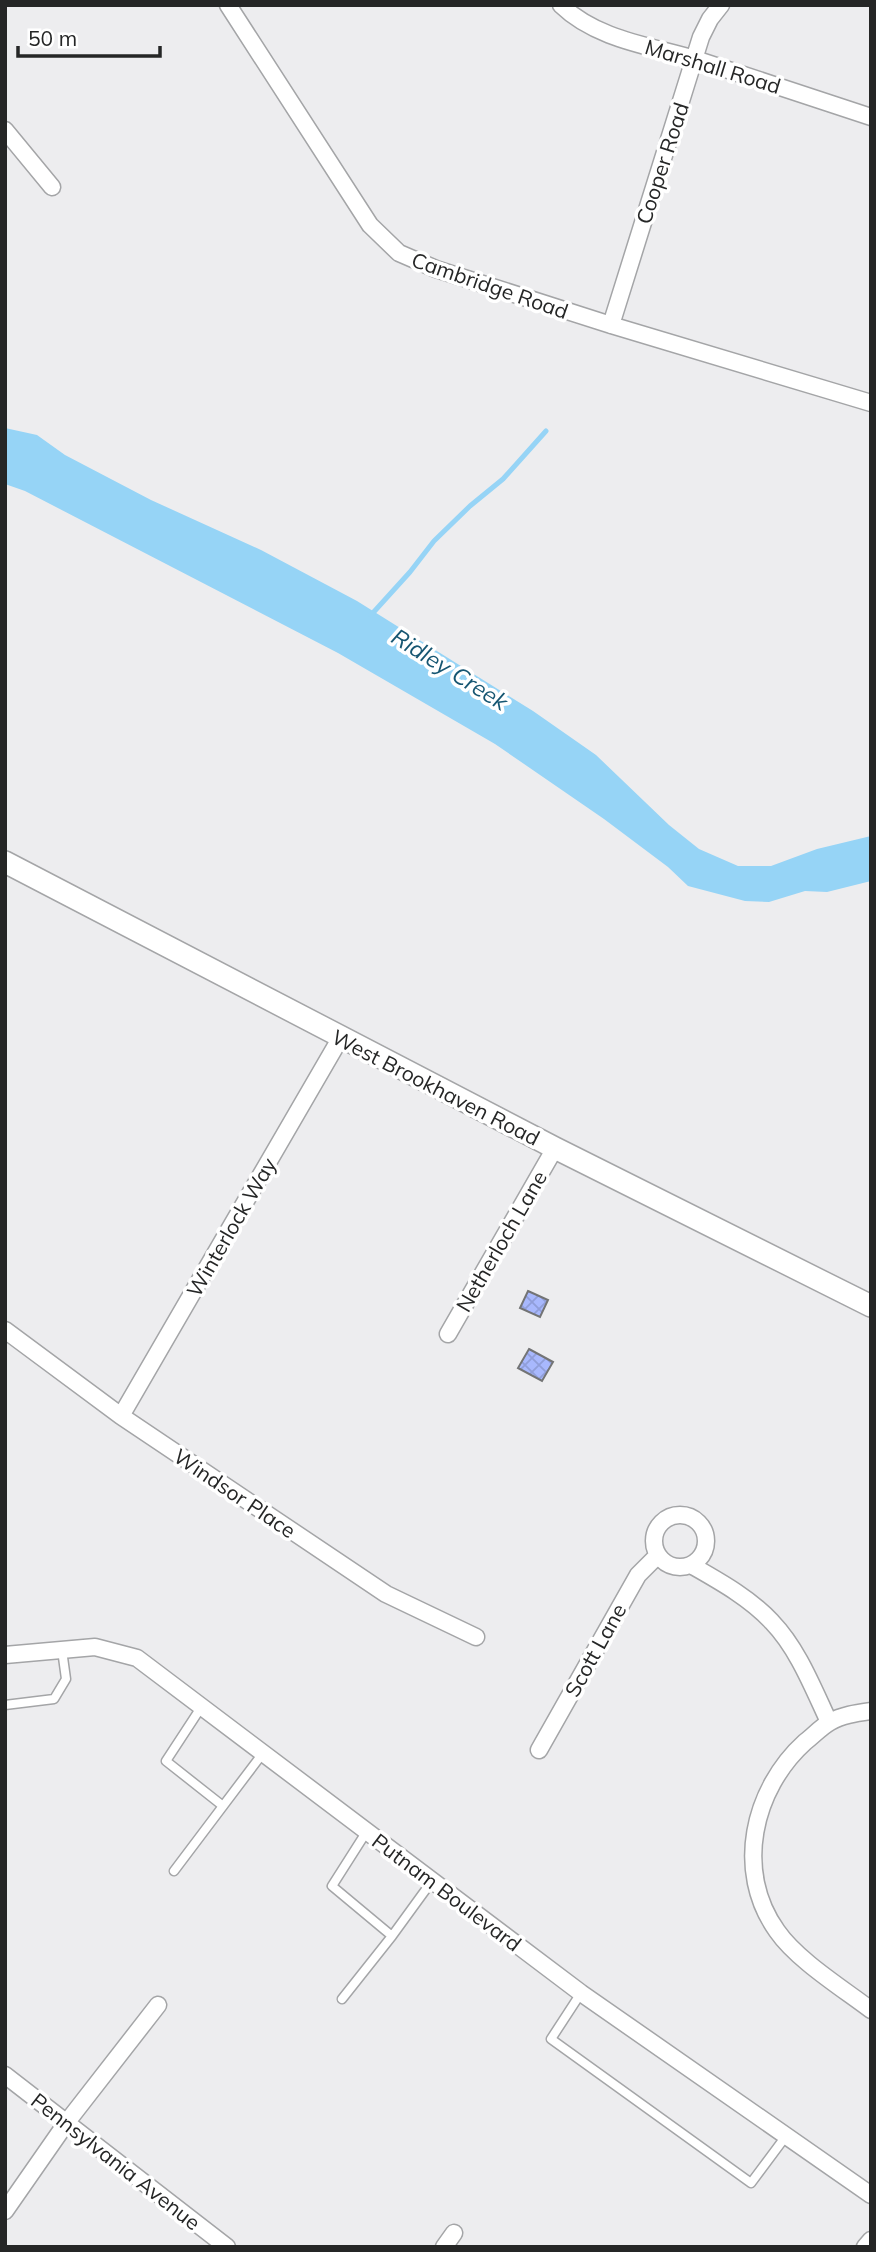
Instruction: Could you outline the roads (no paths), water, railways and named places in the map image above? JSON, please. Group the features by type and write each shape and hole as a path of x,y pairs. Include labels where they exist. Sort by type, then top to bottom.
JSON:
{"street":[{"name":"Cambridge Road","path":"228,5 370,225 399,253 427,266 611,325 871,402"},
{"name":"Marshall Road","path":"561,5 585,24 610,34 871,117"},
{"name":"Cooper Road","path":"611,325 701,37 721,5"},
{"path":"5,130 52,187"},
{"name":"West Brookhaven Road","path":"5,862 555,1148 871,1306"},
{"name":"Winterlock Way","path":"121,1416 341,1037"},
{"name":"Netherloch Lane","path":"447,1334 555,1148"},
{"name":"Windsor Place","path":"5,1330 121,1416 386,1594 476,1637"},
{"path":"688,1516 701,1525 706,1543 699,1560 682,1568 672,1567 657,1556 653,1543 654,1534 659,1526 671,1517 688,1516"},
{"name":"Scott Lane","path":"539,1750 638,1575 657,1556"},
{"path":"691,1565 753,1605 773,1623 805,1672 829,1722"},
{"name":"Putnam Boulevard","path":"5,1655 95,1647 137,1658 581,1993 871,2196"},
{"path":"871,1711 847,1715 829,1722 783,1765 766,1795 756,1828 753,1860 755,1876 768,1914 786,1943 871,2010"},
{"path":"5,2211 67,2122 158,2005"},
{"name":"Pennsylvania Avenue","path":"5,2075 221,2245"},
{"path":"865,2247 871,2240"}],"lane":[{"path":"5,1705 54,1699 66,1679 62,1650"},
{"path":"202,1706 166,1761 223,1807"},
{"path":"174,1871 263,1753"},
{"path":"367,1831 332,1886 392,1936"},
{"path":"342,1999 432,1881"},
{"path":"581,1993 551,2039 751,2183 786,2136"}],"water":[{"name":"Ridley Creek","path":"5,428 37,435 65,455 151,500 261,550 357,601 533,711 596,755 669,825 699,849 738,866 771,866 817,849 871,836 871,881 827,892 805,891 769,902 745,901 688,886 668,867 604,819 495,744 338,653 25,491 5,484"}],"waterway":[{"path":"371,615 434,541 503,479 546,431"}]}
